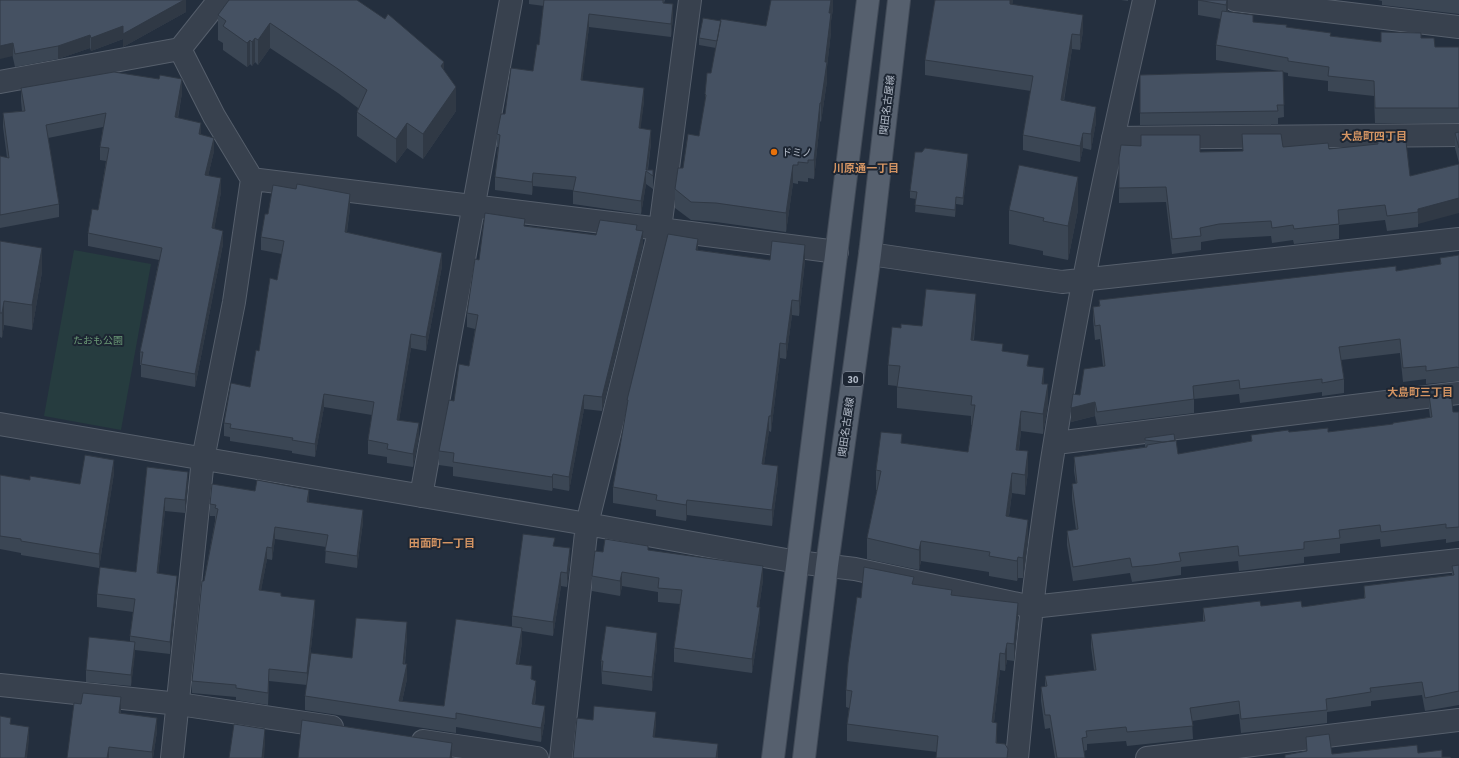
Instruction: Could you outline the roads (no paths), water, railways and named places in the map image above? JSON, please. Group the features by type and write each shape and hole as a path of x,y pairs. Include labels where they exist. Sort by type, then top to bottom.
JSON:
{"main road":[{"path":"773,758 868,0"},
{"name":"関田名古屋線","path":"804,758 827,564 870,254 899,0"}],"street":[{"path":"0,82 180,49 219,0"},
{"path":"421,496 511,0"},
{"path":"561,758 587,524 660,229 690,0"},
{"path":"1017,758 1032,607 1056,443 1084,281 1113,138 1144,0"},
{"path":"1235,0 1459,27"},
{"path":"172,758 179,704 204,459 234,302 252,179 214,116 180,49"},
{"path":"1113,138 1459,135"},
{"path":"252,179 837,252"},
{"path":"870,254 1062,282 1084,281 1459,239"},
{"path":"1056,443 1459,393"},
{"path":"0,424 587,524 797,562 827,564 1032,607 1459,560"},
{"path":"0,685 179,704 350,730"},
{"path":"1147,758 1459,720"},
{"path":"404,738 537,758"}],"place":[{"name":"ドミノ","path":"774,152"}],"district":[{"name":"大島町四丁目","path":"1374,136"},
{"name":"川原通一丁目","path":"866,168"},
{"name":"大島町三丁目","path":"1420,392"},
{"name":"田面町一丁目","path":"442,543"}],"park label":[{"name":"たおも公園","path":"98,340"}]}
